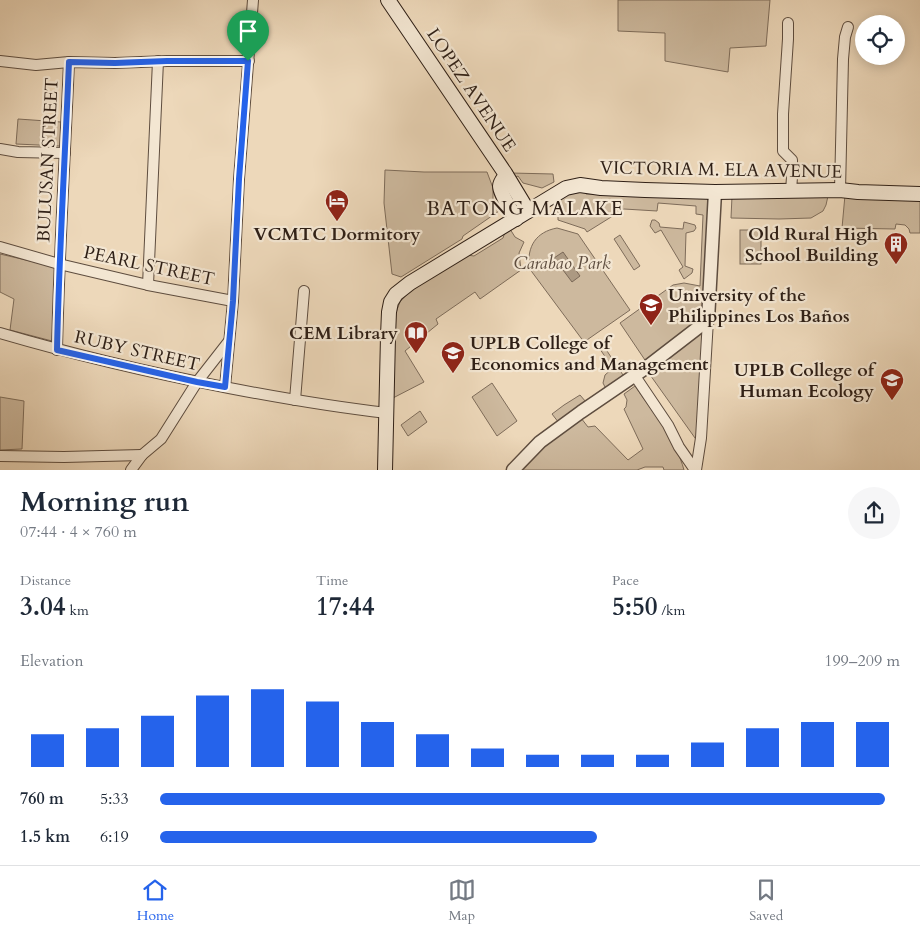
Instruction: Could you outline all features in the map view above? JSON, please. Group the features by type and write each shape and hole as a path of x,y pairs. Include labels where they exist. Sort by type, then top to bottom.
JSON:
{"main road":[{"name":"LOPEZ AVENUE","path":"388,0 506,175 522,215"},
{"name":"VICTORIA M. ELA AVENUE","path":"385,470 389,312 391,302 396,294 410,283 566,188 580,185 621,189 715,192 840,190 920,194"}],"street":[{"path":"225,387 233,301 239,179 253,0"},
{"path":"788,23 783,151 792,160 790,191"},
{"path":"840,190 843,60 848,27"},
{"path":"0,61 36,65 69,62 248,61"},
{"path":"148,284 158,61"},
{"name":"BULUSAN STREET","path":"57,350 59,264 69,62"},
{"path":"0,149 18,152 65,153"},
{"path":"695,470 701,438 709,326 715,192"},
{"name":"PEARL STREET","path":"0,247 59,264 233,301"},
{"path":"295,400 304,291"},
{"path":"513,470 540,442 635,376 708,320"},
{"name":"RUBY STREET","path":"0,333 57,350 197,382 387,414"},
{"path":"131,470 142,455 161,439 197,382 230,340"},
{"path":"635,376 668,425 679,448 686,470"},
{"path":"679,448 695,470"},
{"path":"0,456 142,455"}],"green space":[{"path":"618,0 770,0 766,46 730,48 728,72 665,61 665,33 618,31"},
{"path":"18,119 61,122 60,146 16,144"},
{"path":"385,170 487,172 493,188 493,201 499,211 463,236 462,239 401,277 392,274 384,203"},
{"path":"511,173 553,174 554,182 542,188 523,183 518,176 514,178"},
{"path":"583,191 586,194 712,194 700,445 648,372 647,363 620,323 673,285 684,283 700,286 703,215 696,214 696,206 658,203 657,211 624,209 587,232 585,229 558,220 558,212 553,204 570,193"},
{"path":"845,195 920,201 920,233 910,233 905,225 896,224 895,229 842,228"},
{"path":"732,196 828,196 823,211 811,218 779,219 731,218"},
{"path":"652,220 659,223 660,227 683,229 684,222 695,225 694,231 686,233 685,266 693,269 692,273 684,279 679,270 683,267 661,230 655,233 650,226"},
{"name":"Carabao Park","path":"557,228 578,234 630,310 584,342 529,268 531,247 534,241 543,233"},
{"path":"510,229 515,237 524,242 519,253 521,270 480,299 475,292 436,319 438,324 405,351 424,382 391,399 395,315 400,302 409,292 467,255 474,256 503,238 505,232"},
{"path":"740,230 761,230 761,264 740,264"},
{"path":"620,235 640,266 634,270 614,239"},
{"path":"0,254 56,267 52,341 10,330 14,299 0,292"},
{"path":"599,339 625,378 559,423 552,414 564,405 580,395 586,402 606,389 603,383 605,375 613,368 595,342"},
{"path":"492,383 517,421 497,436 472,397"},
{"path":"635,386 669,437 684,470 664,470 663,467 645,467 637,470 519,470 551,441 581,418 588,427 595,426 628,460 643,449 624,409 627,400 624,394"},
{"path":"0,397 24,401 22,449 0,450"},
{"path":"420,411 427,422 408,436 401,425"}],"shaded area":[{"path":"563,252 580,276 572,282 554,258"}],"place":[{"name":"VCMTC Dormitory","path":"337,222"},
{"name":"Old Rural High School Building","path":"896,265"},
{"name":"University of the Philippines Los Baños","path":"651,326"},
{"name":"CEM Library","path":"416,354"},
{"name":"UPLB College of Economics and Management","path":"453,374"},
{"name":"UPLB College of Human Ecology","path":"892,401"}],"district":[{"name":"BATONG MALAKE","path":"525,208"}],"route":[{"path":"248,61 239,179 233,301 225,387 57,350 59,264 69,62 248,61"}]}
